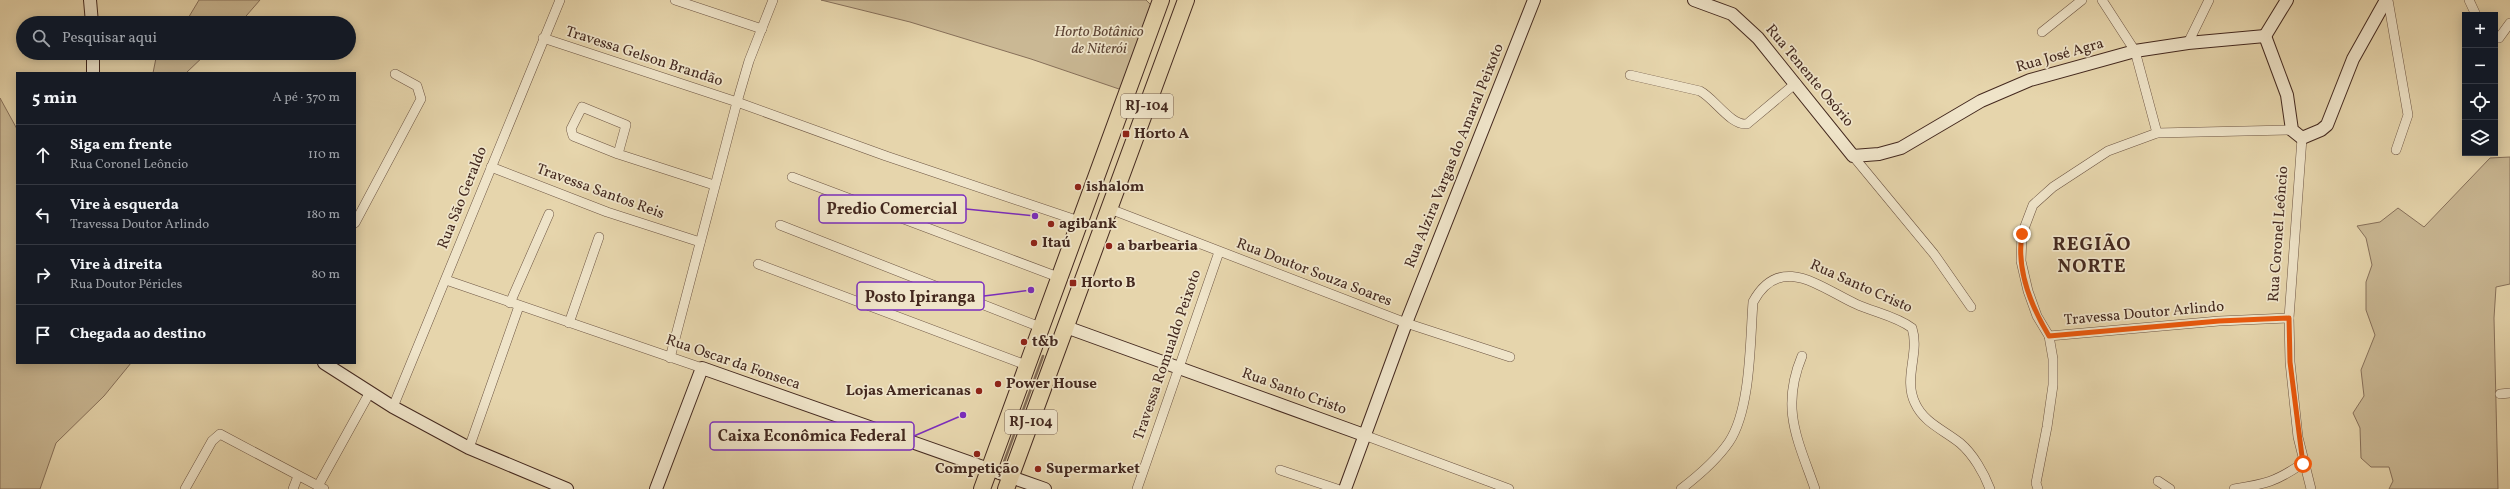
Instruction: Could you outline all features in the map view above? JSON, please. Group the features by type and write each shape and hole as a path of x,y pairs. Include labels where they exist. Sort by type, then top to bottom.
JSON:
{"highway":[{"name":"RJ-104","path":"982,489 1058,277 1161,0"},
{"name":"RJ-104","path":"1009,482 1186,0"}],"street":[{"path":"90,0 91,16"},
{"name":"Rua São Geraldo","path":"393,407 446,280 543,38 560,0"},
{"path":"675,0 762,29"},
{"path":"670,358 714,185 737,102 749,61 773,0"},
{"name":"Rua Alzira Vargas do Amaral Peixoto","path":"1345,489 1406,323 1534,0"},
{"name":"Rua Tenente Osório","path":"1694,0 1732,14 1758,38 1934,254 1971,307"},
{"path":"2042,32 2082,0"},
{"path":"2102,0 2135,51 2157,132"},
{"path":"2188,43 2209,0"},
{"path":"2287,0 2265,36 2287,94 2292,130"},
{"path":"2038,489 2036,483 2053,385 2053,359 2049,336 2037,316 2028,291 2021,262 2022,234 2033,205 2053,187 2108,151 2157,132 2292,130 2302,138 2321,130 2327,125 2353,59 2387,0"},
{"path":"2387,0 2408,115 2396,150"},
{"path":"2469,0 2475,12"},
{"path":"2499,38 2510,23"},
{"name":"Rua José Agra","path":"1853,156 1879,154 1901,148 1981,101 2016,85 2135,51 2188,43 2265,36"},
{"name":"Travessa Gelson Brandão","path":"543,38 737,102 886,156 1079,221"},
{"path":"93,60 93,72"},
{"path":"356,221 421,99 418,86 395,74"},
{"path":"1630,75 1700,91 1708,95 1735,122 1743,124 1747,124 1796,83"},
{"path":"618,154 626,125 582,107 571,129 573,136 618,154 714,185"},
{"name":"Rua Coronel Leôncio","path":"2302,138 2289,318 2291,370 2303,464 2311,489"},
{"name":"Travessa Santos Reis","path":"491,167 607,212 700,242"},
{"path":"792,177 1058,277"},
{"name":"Rua Doutor Souza Soares","path":"1110,209 1406,323 1510,357"},
{"path":"469,448 515,305 549,214"},
{"path":"780,225 1040,327"},
{"path":"569,323 599,237"},
{"name":"Travessa Romualdo Peixoto","path":"1137,489 1177,368 1219,252"},
{"path":"758,264 1026,365"},
{"name":"Rua Santo Cristo","path":"1681,489 1700,475 1729,442 1745,395 1753,302 1760,290 1769,283 1785,276 1812,280 1855,304 1912,328 1914,336 1909,375 1910,391 1915,404 1929,423 1960,444 1974,458 1990,489"},
{"name":"Rua Oscar da Fonseca","path":"446,280 989,468 1009,482 1045,489"},
{"name":"Travessa Doutor Arlindo","path":"2049,336 2219,321 2289,318"},
{"name":"Rua Santo Cristo","path":"1066,327 1510,489"},
{"path":"1802,356 1792,385 1790,406 1793,426 1815,489"},
{"path":"326,364 393,407 469,448 567,489"},
{"path":"656,489 702,368"},
{"path":"185,489 212,441 217,436 226,436 321,488 370,392"},
{"path":"2500,394 2510,393"},
{"path":"2234,489 2269,483 2282,478 2303,464"},
{"path":"1280,470 1337,489"},
{"path":"293,489 298,476"},
{"path":"2158,481 2170,489"}],"green space":[{"path":"199,0 260,0 246,16 189,16"},
{"name":"Horto Botânico de Niterói","path":"821,0 1146,0 1153,7 1122,90 1031,59 910,22"},
{"path":"156,60 200,60 187,72 153,72"},
{"path":"0,98 16,127 16,364 130,364 104,396 56,443 40,489 0,489"},
{"path":"2510,157 2510,284 2496,287 2494,318 2498,489 2389,489 2393,481 2389,467 2371,467 2361,458 2360,428 2353,413 2364,396 2361,370 2375,335 2366,310 2366,282 2372,265 2366,238 2357,226 2380,222 2398,208 2424,227 2490,158"}],"waterway":[{"path":"1004,462 1043,356"}],"place":[{"name":"Horto A","path":"1126,134"},
{"name":"ishalom","path":"1078,187"},
{"name":"Predio Comercial","path":"1035,216"},
{"name":"agibank","path":"1051,224"},
{"name":"Itaú","path":"1034,243"},
{"name":"a barbearia","path":"1109,246"},
{"name":"Horto B","path":"1073,283"},
{"name":"Posto Ipiranga","path":"1031,290"},
{"name":"t&b","path":"1024,342"},
{"name":"Power House","path":"998,384"},
{"name":"Lojas Americanas","path":"979,391"},
{"name":"Caixa Econômica Federal","path":"963,415"},
{"name":"Competição","path":"977,454"},
{"name":"Supermarket","path":"1038,469"}],"district":[{"name":"REGIÃO NORTE","path":"2092,256"}],"route":[{"path":"2022,234 2020,244 2021,262 2028,291 2037,316 2049,336 2219,321 2289,318 2290,362 2298,437 2303,464"}]}
